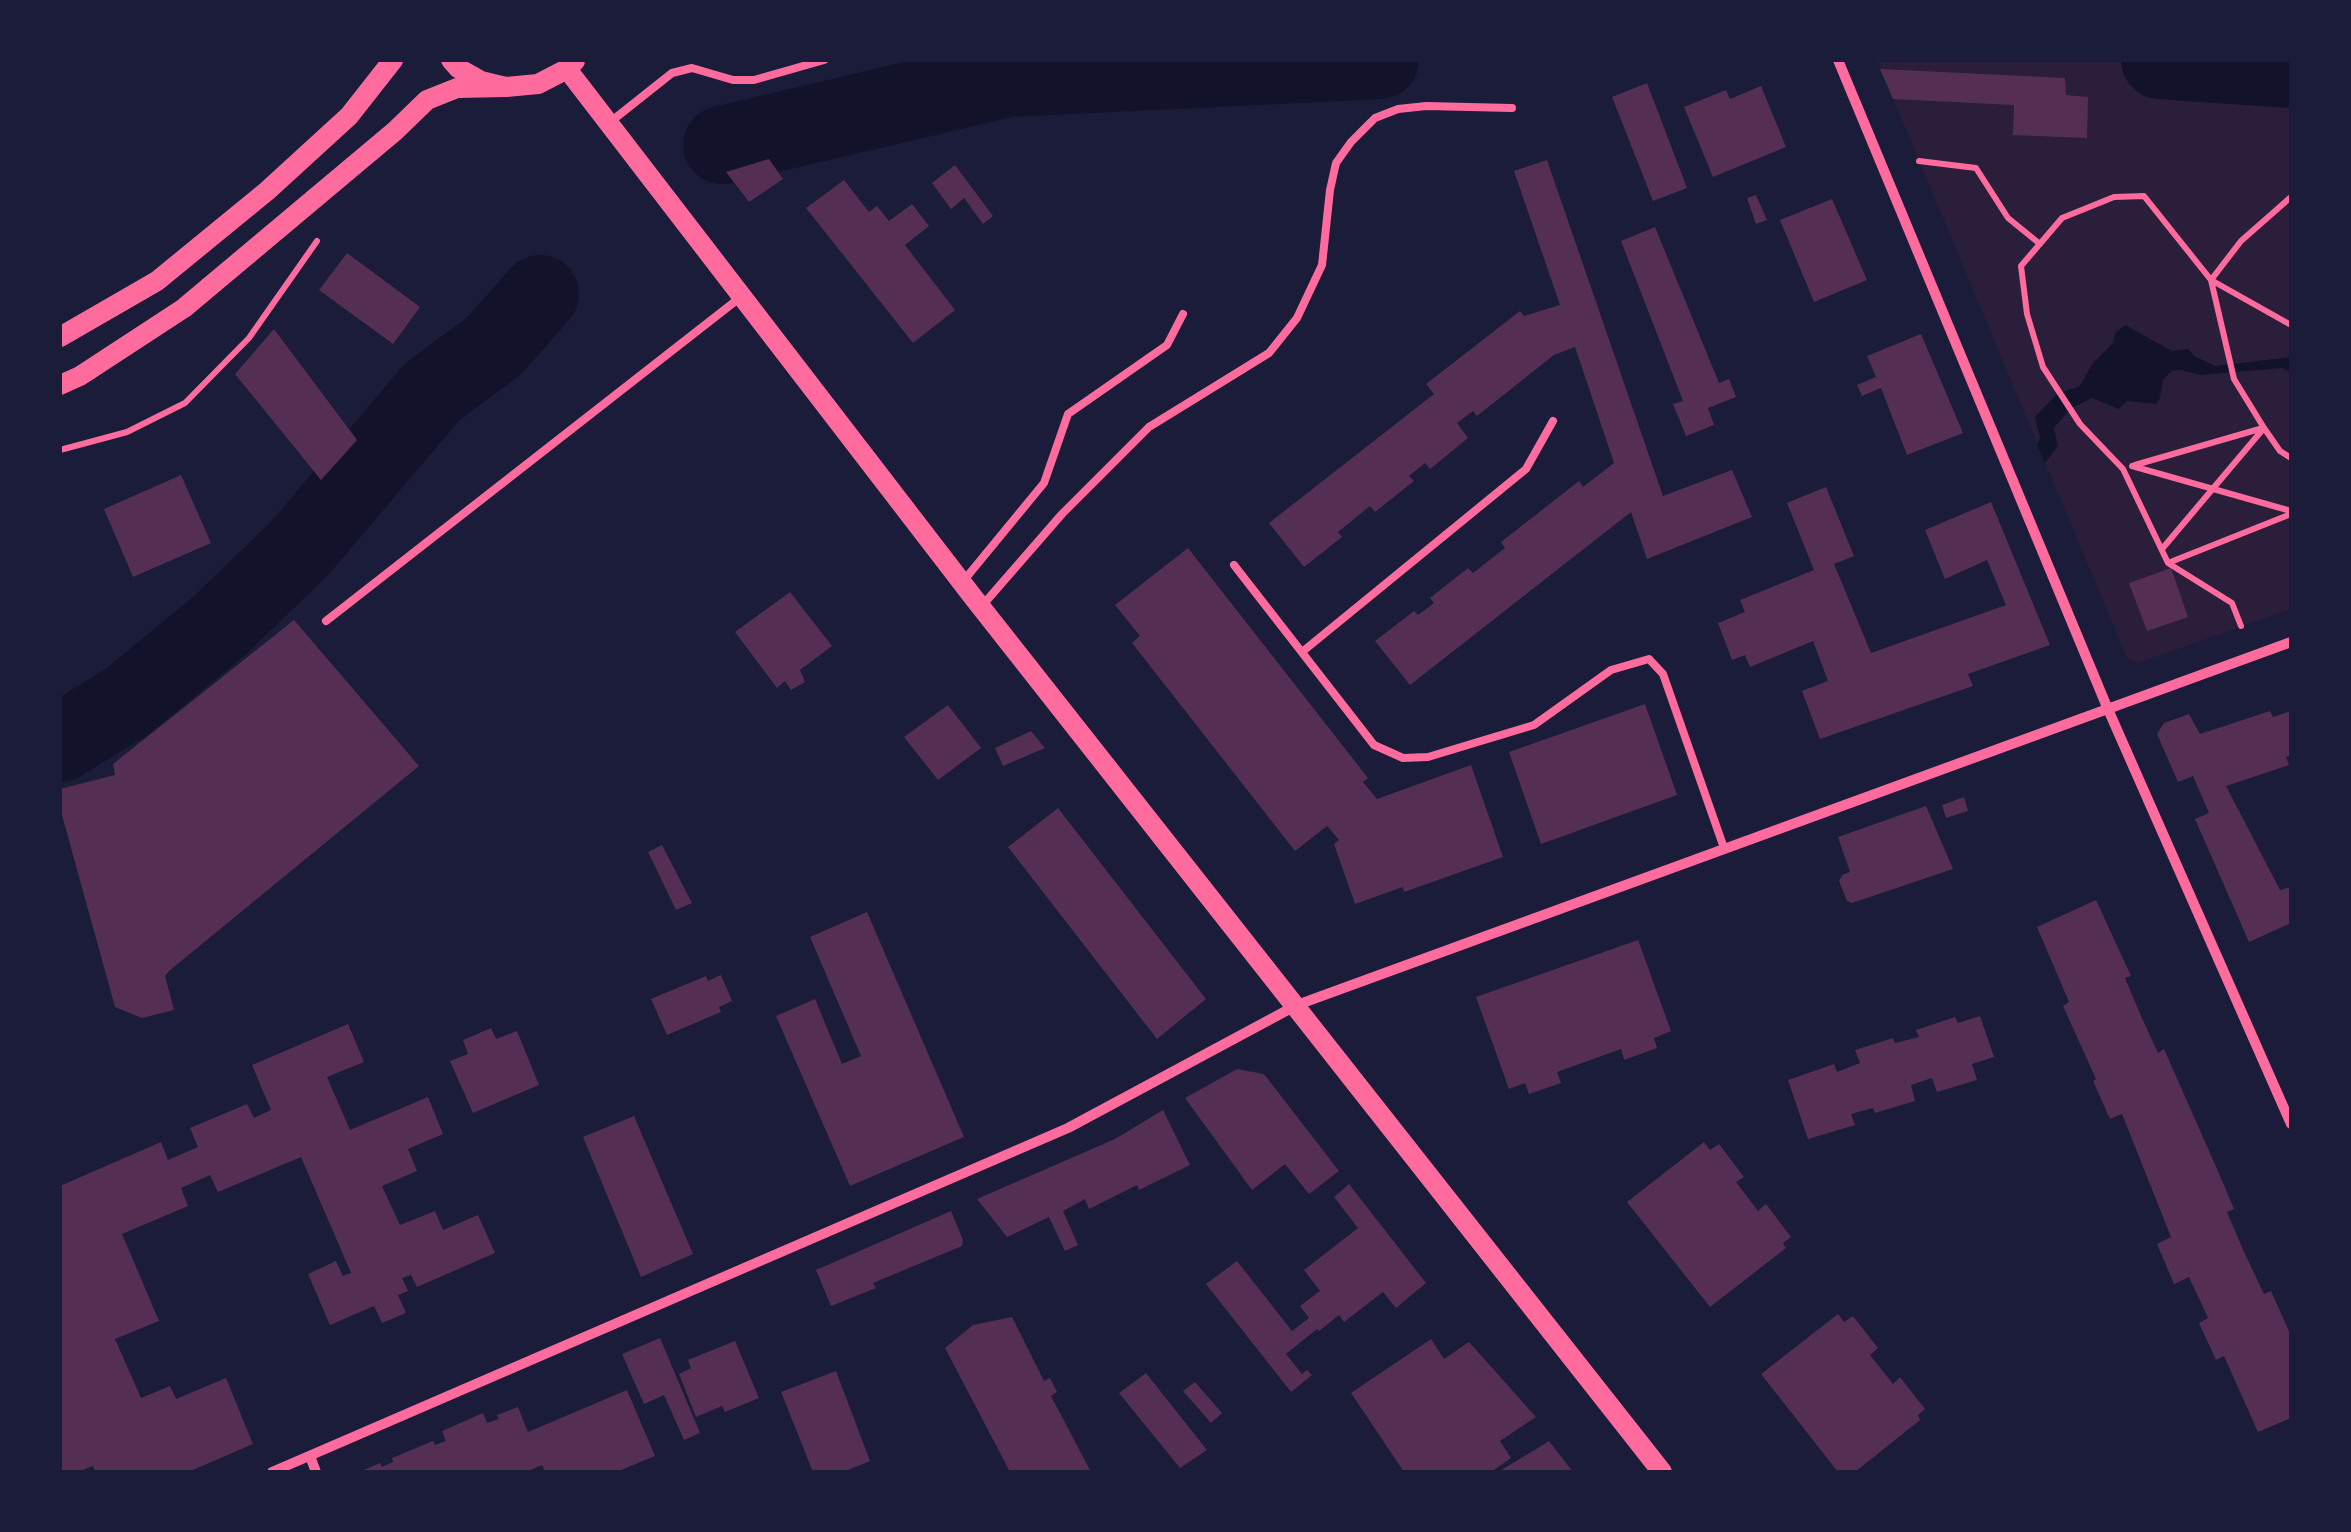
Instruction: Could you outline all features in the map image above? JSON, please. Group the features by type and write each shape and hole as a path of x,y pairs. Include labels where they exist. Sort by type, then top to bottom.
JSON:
{"main road":[{"path":"60,337 156,281 267,191 349,116 393,60"},
{"path":"450,60 481,81 506,87"},
{"path":"60,385 184,308 396,131 427,100 458,88 538,84 572,65 609,124 972,596 1662,1472"}],"street":[{"path":"1838,60 2108,707 2291,1124"},
{"path":"272,1472 1068,1128 1296,1005 2291,642"},
{"path":"310,1456 316,1472"}],"lane":[{"path":"609,124 672,73 692,68 733,80 754,80 824,60"},
{"path":"972,596 1149,428 1269,353 1298,318 1322,265 1336,163 1350,142 1375,118 1398,109 1426,106 1512,108"},
{"path":"326,621 742,296"},
{"path":"972,596 1044,482 1068,414 1167,346 1184,314"},
{"path":"1302,652 1526,469 1553,421"},
{"path":"1234,565 1374,745 1403,758 1428,757 1534,726 1611,670 1649,658 1663,674 1724,848"}],"path":[{"path":"1919,161 1976,168 2008,218 2040,244"},
{"path":"2241,626 2232,604 2168,563 2127,467 2080,424 2043,366 2027,314 2021,266 2062,218 2114,197 2144,196 2210,280 2291,326"},
{"path":"2210,280 2241,241 2291,197"},
{"path":"60,450 127,432 185,403 249,338 319,238"},
{"path":"2210,280 2234,379 2280,451 2291,458"},
{"path":"2127,467 2264,428"},
{"path":"2162,549 2264,428"},
{"path":"2127,467 2291,512"},
{"path":"2168,563 2291,512"}],"shaded area":[{"path":"1877,60 2291,60 2291,609 2138,663 2127,658"},
{"path":"2125,325 2172,351 2188,349 2215,366 2291,357 2291,373 2282,368 2201,375 2171,371 2163,380 2156,404 2127,401 2119,409 2092,398 2070,409 2054,428 2058,446 2045,463 2037,445 2040,438 2035,417 2057,394 2080,386 2093,363 2113,343 2115,333"}],"building":[{"path":"1880,69 2065,78 2066,95 2088,97 2087,138 2013,135 2014,105 1893,99"},
{"path":"1647,83 1687,188 1653,201 1612,97"},
{"path":"1761,86 1786,147 1713,177 1684,107 1726,90 1730,99"},
{"path":"769,159 783,179 749,202 726,172"},
{"path":"1547,160 1663,496 1732,470 1752,517 1647,559 1631,512 1410,685 1375,641 1414,611 1418,615 1434,603 1430,598 1468,568 1473,573 1505,548 1501,542 1579,481 1583,487 1614,463 1575,347 1554,355 1477,416 1473,411 1457,423 1468,438 1430,469 1425,463 1409,476 1414,481 1375,512 1370,506 1338,532 1342,537 1304,567 1269,523 1434,394 1426,384 1520,311 1524,316 1560,305 1514,171"},
{"path":"955,165 993,216 983,224 964,198 951,209 932,183"},
{"path":"844,180 869,212 877,206 889,221 912,204 929,226 905,245 955,310 913,343 806,208"},
{"path":"1756,195 1767,220 1756,224 1747,198"},
{"path":"1832,199 1867,280 1814,302 1780,220"},
{"path":"1655,227 1719,383 1729,379 1736,397 1708,408 1714,425 1686,436 1673,404 1683,401 1621,241"},
{"path":"347,253 420,307 393,344 319,290"},
{"path":"274,329 357,440 321,480 235,374"},
{"path":"1921,334 1963,433 1907,455 1881,388 1862,396 1857,385 1876,377 1867,356"},
{"path":"181,475 211,543 133,577 104,509"},
{"path":"1826,487 1854,556 1834,564 1871,653 2006,605 1987,560 1945,579 1925,530 1991,502 2050,645 1968,674 1973,686 1820,739 1802,691 1828,681 1813,641 1750,667 1745,655 1732,660 1718,623 1745,612 1740,600 1814,570 1787,503"},
{"path":"1188,548 1368,778 1363,782 1377,799 1471,765 1503,857 1404,892 1403,887 1355,904 1334,844 1339,840 1327,826 1295,851 1132,643 1140,636 1115,605"},
{"path":"2171,568 2188,617 2147,631 2129,583"},
{"path":"790,592 832,646 800,670 805,682 791,690 785,681 777,688 735,632"},
{"path":"294,620 419,766 169,971 165,976 174,1010 142,1018 115,1007 60,808 60,789 115,775 113,764"},
{"path":"1645,704 1677,795 1541,844 1509,752"},
{"path":"948,705 981,748 938,780 904,737"},
{"path":"2270,711 2273,717 2291,711 2291,755 2286,757 2289,765 2226,786 2280,890 2291,887 2291,923 2249,942 2195,819 2209,813 2193,776 2178,782 2157,734 2164,723 2189,714 2200,734"},
{"path":"1031,731 1045,748 1003,766 995,748"},
{"path":"1964,797 1968,811 1946,818 1942,805"},
{"path":"1926,806 1953,869 1852,903 1847,901 1839,881 1850,872 1838,837"},
{"path":"1058,808 1206,999 1157,1039 1008,847"},
{"path":"662,845 692,903 676,910 648,852"},
{"path":"2096,900 2131,976 2125,978 2141,1016 2158,1053 2164,1049 2234,1209 2227,1212 2244,1252 2264,1294 2271,1291 2291,1336 2291,1418 2258,1432 2224,1356 2216,1360 2199,1323 2208,1318 2189,1277 2174,1284 2157,1244 2171,1237 2122,1114 2110,1119 2093,1081 2096,1079 2063,1006 2069,1002 2037,927"},
{"path":"867,912 964,1137 850,1186 776,1016 815,999 842,1064 861,1056 810,937"},
{"path":"1638,940 1671,1031 1654,1038 1657,1048 1624,1060 1621,1049 1557,1072 1561,1083 1529,1094 1525,1083 1509,1089 1476,997"},
{"path":"721,975 732,1001 719,1007 721,1012 667,1035 651,999 706,976 708,981"},
{"path":"1980,1016 1994,1057 1972,1064 1977,1080 1937,1092 1932,1078 1911,1085 1915,1101 1875,1113 1873,1108 1851,1114 1855,1125 1808,1139 1788,1080 1834,1064 1837,1072 1860,1063 1855,1050 1893,1038 1895,1043 1919,1037 1916,1030 1955,1017 1958,1023"},
{"path":"348,1024 364,1062 327,1077 350,1130 428,1097 443,1134 408,1149 417,1171 382,1186 400,1225 435,1211 443,1230 478,1215 495,1253 417,1287 411,1275 402,1278 408,1291 398,1295 406,1313 382,1323 374,1306 330,1325 308,1274 336,1261 343,1276 351,1273 301,1157 218,1192 210,1175 181,1188 188,1206 122,1234 159,1321 115,1339 141,1398 170,1386 176,1399 226,1378 253,1444 188,1472 95,1472 93,1466 78,1472 60,1472 60,1186 161,1142 168,1160 198,1147 190,1128 247,1104 254,1118 271,1110 252,1065"},
{"path":"491,1028 496,1039 517,1031 539,1085 473,1113 450,1061 468,1054 463,1040"},
{"path":"1237,1069 1264,1074 1339,1171 1309,1194 1285,1164 1252,1190 1185,1098"},
{"path":"1163,1110 1190,1165 1089,1209 1085,1199 1063,1211 1078,1245 1065,1251 1049,1217 1007,1237 977,1199 1115,1139"},
{"path":"634,1116 693,1254 641,1277 583,1137"},
{"path":"1704,1142 1710,1150 1719,1144 1744,1177 1736,1182 1758,1211 1766,1204 1791,1237 1783,1243 1786,1248 1710,1307 1627,1202"},
{"path":"1349,1184 1426,1283 1396,1308 1383,1292 1344,1322 1339,1315 1317,1329 1286,1354 1302,1374 1307,1370 1312,1375 1291,1392 1206,1284 1237,1261 1292,1331 1309,1318 1300,1306 1320,1291 1304,1270 1358,1228 1334,1197"},
{"path":"951,1211 962,1246 873,1283 876,1288 831,1306 816,1270"},
{"path":"1838,1314 1844,1322 1853,1316 1878,1348 1870,1355 1893,1384 1900,1377 1925,1409 1918,1415 1920,1420 1855,1472 1838,1472 1761,1374"},
{"path":"1012,1317 1044,1381 1050,1378 1057,1392 1051,1396 1090,1470 1087,1472 1010,1472 945,1348 973,1325"},
{"path":"660,1338 700,1433 684,1440 664,1395 644,1404 622,1354"},
{"path":"1431,1339 1444,1359 1469,1342 1536,1417 1500,1441 1511,1458 1491,1472 1404,1472 1351,1393"},
{"path":"735,1341 759,1398 725,1412 722,1406 696,1417 679,1374 691,1368 688,1360"},
{"path":"836,1371 870,1461 843,1472 813,1472 781,1392"},
{"path":"1146,1373 1207,1450 1180,1468 1119,1393"},
{"path":"1195,1382 1222,1413 1211,1423 1183,1391"},
{"path":"627,1390 655,1456 616,1472 545,1472 542,1465 526,1472 359,1472 380,1463 382,1467 393,1462 392,1458 433,1441 435,1445 446,1441 442,1431 483,1413 487,1423 518,1407 528,1432"},
{"path":"1549,1441 1573,1472 1498,1472 1528,1454"}],"waterway":[{"path":"722,145 1007,78 1380,60"},
{"path":"2160,60 2291,69"},
{"path":"60,743 128,701 219,626 299,549 432,392 494,346 540,294"}]}
